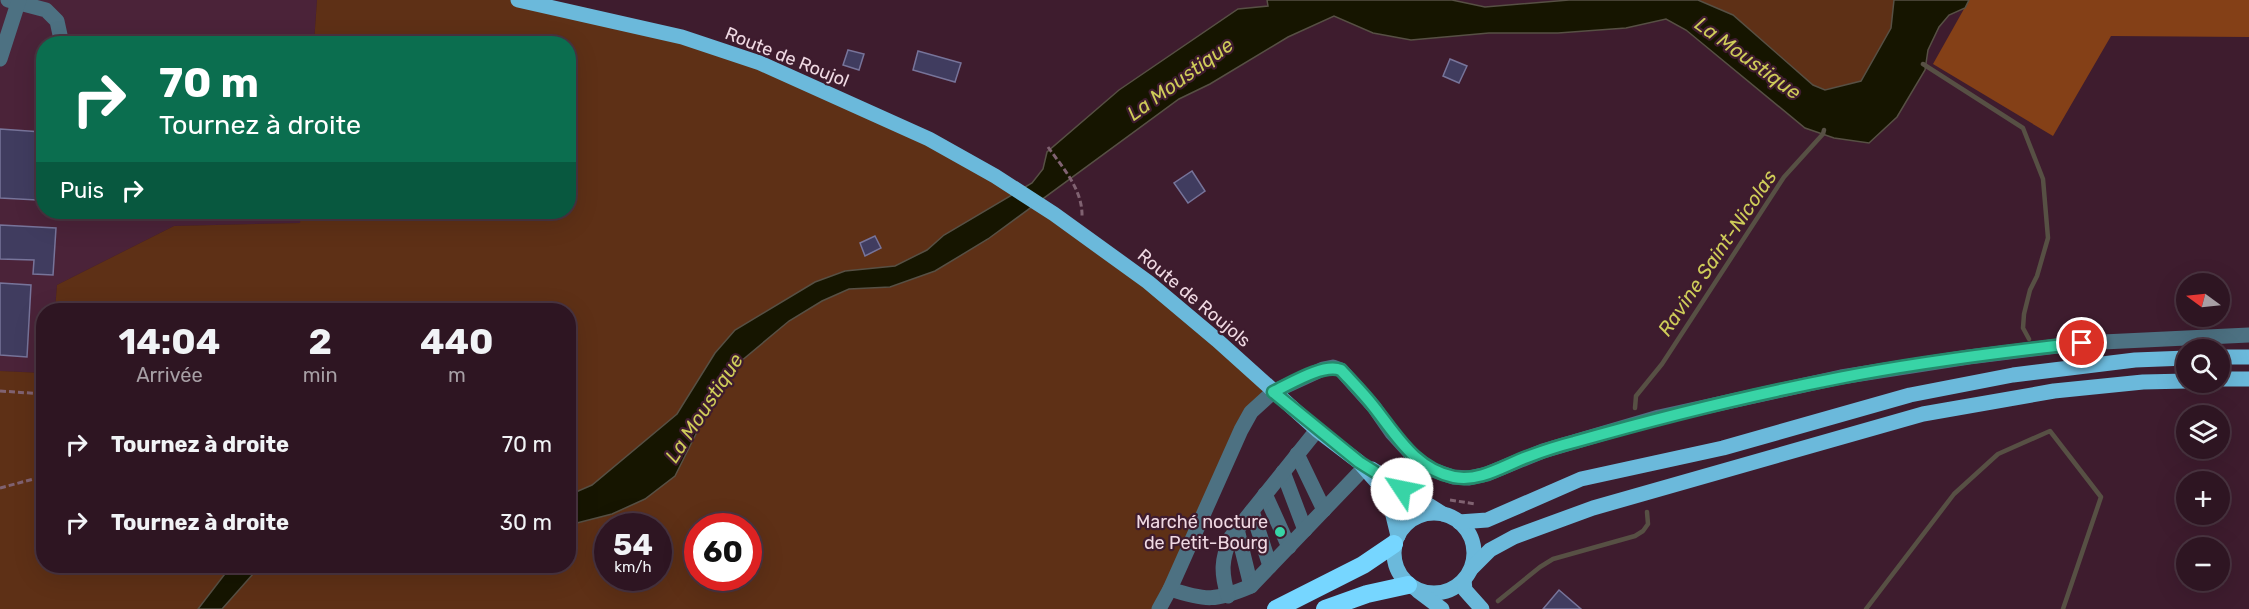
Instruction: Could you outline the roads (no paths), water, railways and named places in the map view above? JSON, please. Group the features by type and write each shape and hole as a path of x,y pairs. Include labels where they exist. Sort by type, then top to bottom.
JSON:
{"highway":[{"path":"1276,609 1362,565 1396,540"},
{"path":"1325,609 1367,594 1413,588"}],"main road":[{"name":"Route de Roujol","path":"518,0 682,37 760,63 929,139 995,176"},
{"name":"Route de Roujols","path":"995,176 1054,214 1148,282 1217,340 1317,430 1361,465 1443,514"},
{"path":"2230,357 2249,357"},
{"path":"1459,522 1487,520 1581,479 1723,448 1910,395 2013,375 2135,360 2176,358"},
{"path":"2230,379 2249,379"},
{"path":"1413,588 1430,594 1443,593 1454,588 1490,550 1514,537 1593,508 1923,414 2054,391 2143,382 2176,381"},
{"name":"Route de Roujols","path":"1361,465 1389,499 1396,540"},
{"path":"1442,609 1402,578 1394,562 1396,540 1408,522 1417,516 1434,513 1443,514 1459,522 1472,538 1474,559 1467,575 1465,590 1482,609"}],"street":[{"path":"0,59 15,1 46,10 57,21 60,36"},
{"path":"1159,609 1170,590 1251,412 1273,392 1323,369 1333,367 1341,370 1374,407 1392,434 1413,456 1430,469 1453,477 1469,478 1487,474 1543,451 1659,417 1841,377 1969,357 2082,343 2249,335"},
{"path":"1228,596 1222,574 1225,551 1237,529 1317,430"},
{"path":"1297,454 1324,510"},
{"path":"1170,590 1199,598 1228,596 1251,586 1324,510 1361,465"},
{"path":"1283,472 1305,530"},
{"path":"1265,494 1289,547"},
{"path":"1252,511 1270,566"},
{"path":"1237,529 1251,586"}],"water":[{"name":"La Moustique","path":"1267,0 1452,0 1485,7 1569,0 1698,0 1733,15 1813,85 1825,90 1861,81 1891,28 1894,0 1969,0 1965,8 1949,15 1939,27 1928,50 1925,70 1897,117 1869,143 1834,138 1805,128 1686,30 1666,19 1626,28 1558,33 1489,33 1411,40 1373,33 1334,16 1288,37 1210,84 1179,99 988,239 935,271 890,287 849,289 822,301 789,321 740,362 700,426 675,476 645,499 614,513 594,513 594,519 576,523 576,492 592,485 677,414 715,353 735,330 815,282 845,271 895,266 927,250 944,235 1032,183 1043,169 1047,152 1119,90 1238,9 1268,6"},
{"path":"226,573 254,573 222,609 198,609"}],"waterway":[{"path":"1923,64 2023,128 2043,179 2048,238 2024,314 2023,328 2029,339"},
{"name":"Ravine Saint-Nicolas","path":"1635,408 1636,396 1662,364 1784,177 1823,134 1824,130"},
{"path":"1866,609 1954,494 1998,454 2050,431 2101,497 2063,609"},
{"name":"Ravine Saint-Nicolas","path":"1498,601 1553,559 1635,536 1648,524 1647,512"}],"place":[{"name":"Marché nocture de Petit-Bourg","path":"1280,532"}]}
